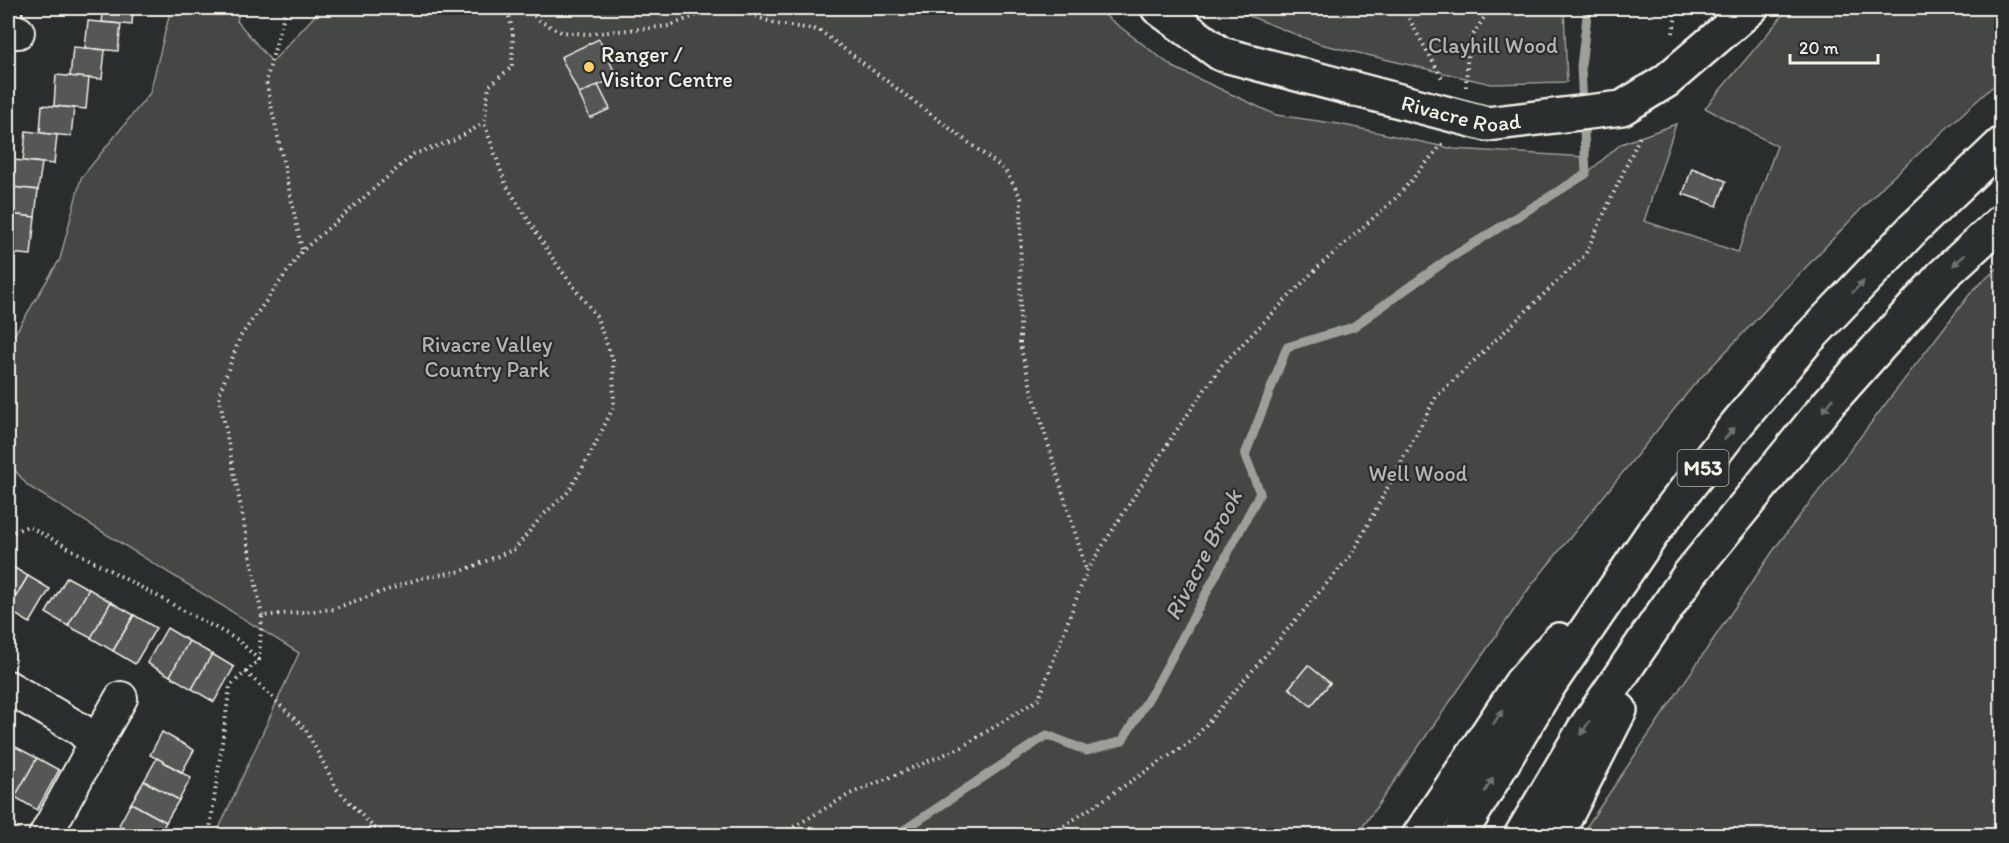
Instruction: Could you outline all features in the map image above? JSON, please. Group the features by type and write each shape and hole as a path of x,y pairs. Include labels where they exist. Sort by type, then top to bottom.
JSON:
{"main road":[{"name":"Rivacre Road","path":"1158,8 1221,54 1470,119 1634,116 1666,81 1751,8"},
{"name":"M53","path":"1459,836 1549,685 1654,531 1732,430 1806,341 1913,229 2001,144"},
{"name":"M53","path":"1521,836 1585,728 1689,575 1827,405 1942,276 2001,220"},
{"path":"1419,836 1521,683 1654,531"},
{"path":"1556,836 1689,575"}],"street":[{"path":"8,687 81,730 95,744"},
{"path":"45,836 121,698"}],"path":[{"path":"286,8 266,81 302,251"},
{"path":"262,616 333,609 421,578 462,571 515,549 542,516 569,491 614,406 613,360 596,316 555,262 506,185 484,123 489,86 512,67 513,33 507,8"},
{"path":"525,8 540,21 561,32 588,34 669,26 714,8"},
{"path":"733,8 777,24 819,30 1005,170 1021,198 1020,345 1087,570"},
{"path":"1403,8 1470,119"},
{"path":"1470,119 1468,42 1490,8"},
{"path":"1049,836 1193,740 1352,554 1436,397 1585,255 1634,116"},
{"path":"778,836 850,794 962,747 1039,699 1087,570 1174,434 1222,365 1315,270 1398,196 1446,140 1470,119"},
{"path":"209,836 230,686 259,660 262,616 219,395 240,337 302,251 414,154 455,140 484,123"},
{"path":"8,534 28,526 238,640 259,660"},
{"path":"246,672 306,730 337,789 374,828 399,836"}],"green space":[{"path":"171,8 240,8 237,21 272,62 322,8 1095,8 1173,67 1276,115 1339,124 1454,149 1586,157 1587,173 1621,144 1676,124 1644,221 1738,252 1777,146 1705,108 1789,8 2001,8 2001,79 1884,185 1693,386 1530,587 1357,835 216,835 299,653 28,486 8,462 8,353 10,342 60,259 81,178 150,93","holes":["1308,665 1330,683 1311,706 1289,688"]},
{"name":"Clayhill Wood","path":"1229,8 1564,8 1567,82 1491,84 1320,44"},
{"path":"2001,265 2001,835 1581,835 1775,548 1973,290"}],"building":[{"path":"104,8 133,8 132,25 102,22"},
{"path":"88,21 121,24 118,51 85,48"},
{"name":"Ranger / Visitor Centre","path":"599,39 617,77 579,94 561,57"},
{"path":"73,47 105,50 102,79 70,77"},
{"path":"56,75 89,78 86,109 54,106"},
{"path":"598,85 610,109 590,118 579,94"},
{"path":"42,105 74,108 71,136 40,133"},
{"path":"26,131 57,135 54,164 23,161"},
{"path":"14,160 42,163 38,190 11,187"},
{"path":"1692,168 1726,181 1717,206 1683,194"},
{"path":"11,187 38,190 35,217 8,214"},
{"path":"8,214 35,217 31,255 8,253"},
{"path":"8,564 28,576 8,610"},
{"path":"28,576 50,589 30,623 8,610"},
{"path":"67,577 89,589 68,626 46,613"},
{"path":"89,589 111,602 91,638 68,626"},
{"path":"111,602 134,615 113,651 91,638"},
{"path":"134,615 156,628 135,664 113,651"},
{"path":"167,628 189,641 170,676 147,663"},
{"path":"189,641 212,654 192,689 170,676"},
{"path":"212,654 234,667 214,702 192,689"},
{"path":"1308,665 1330,683 1311,706 1289,688"},
{"path":"162,732 194,750 182,772 150,755"},
{"path":"14,746 37,758 15,797 8,793 8,757"},
{"path":"37,758 59,770 37,810 15,797"},
{"path":"157,758 191,778 179,800 144,781"},
{"path":"144,781 179,800 166,822 131,803"},
{"path":"131,803 166,822 159,836 135,836 119,825"}],"waterway":[{"name":"Rivacre Brook","path":"895,836 1047,735 1087,751 1122,741 1158,683 1260,493 1245,455 1287,347 1353,327 1447,260 1586,174 1581,66 1588,8"}],"place":[{"name":"Ranger / Visitor Centre","path":"589,67"}],"park label":[{"name":"Rivacre Valley Country Park","path":"487,356"},
{"name":"Well Wood","path":"1418,473"}]}
